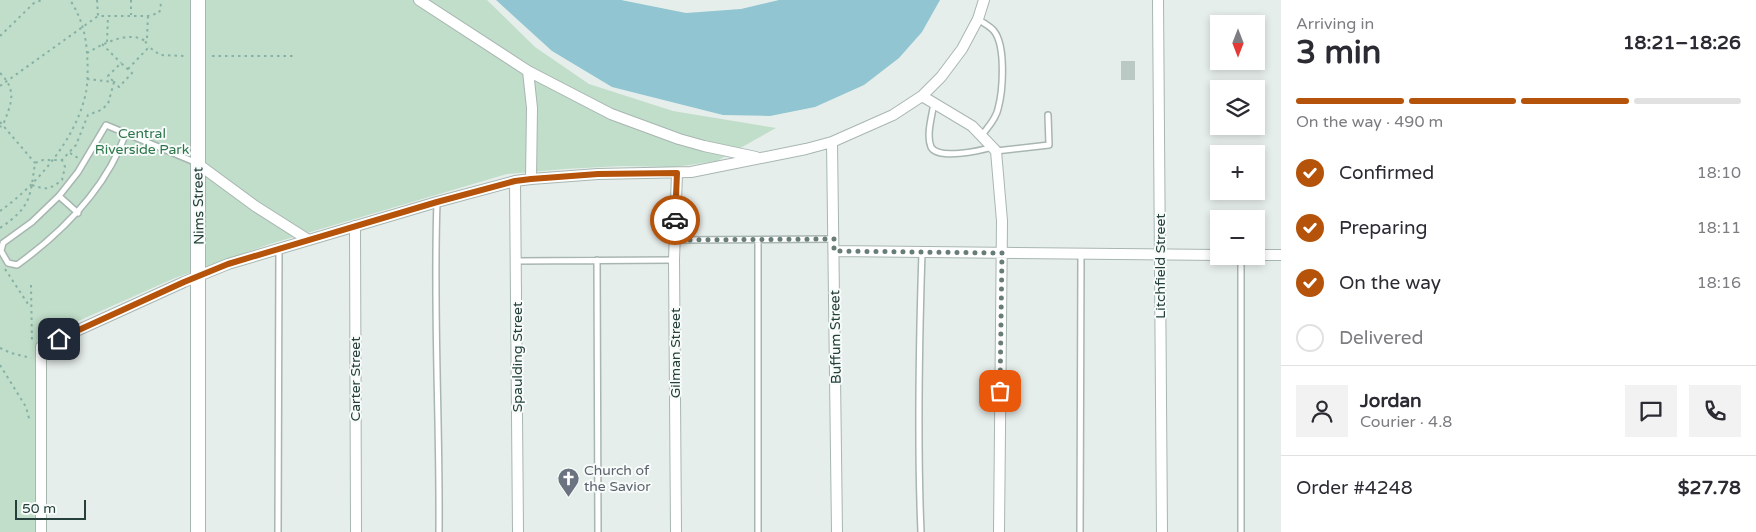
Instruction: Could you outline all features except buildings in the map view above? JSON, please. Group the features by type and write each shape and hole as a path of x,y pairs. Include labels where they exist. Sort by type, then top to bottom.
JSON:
{"street":[{"name":"Nims Street","path":"198,0 198,532"},
{"path":"419,0 528,71 611,114 655,131 704,146 760,158"},
{"path":"41,532 41,347 228,264 307,239 515,181 598,174 677,173 713,168 832,142 893,115 922,96 962,49 978,19 984,0"},
{"name":"Litchfield Street","path":"1158,0 1162,532"},
{"path":"528,71 532,108 531,179"},
{"path":"922,96 972,126 994,149 1002,222 999,532"},
{"name":"Buffum Street","path":"832,142 837,532"},
{"path":"198,164 255,206 307,239"},
{"name":"Gilman Street","path":"676,532 674,240 677,173"},
{"name":"Spaulding Street","path":"515,181 518,532"},
{"name":"Carter Street","path":"355,226 356,532"},
{"path":"834,251 1210,255"},
{"path":"1265,255 1281,255"}],"lane":[{"path":"978,19 994,32 999,43 1002,59 998,110 981,136"},
{"path":"934,104 929,141 932,149 954,154 1048,145 1048,115"},
{"path":"126,134 122,145 96,190 78,213 45,244 17,266 8,263 2,251 3,243 32,222 59,196 78,172 106,125 198,164"},
{"path":"59,196 78,213"},
{"path":"437,202 439,532"},
{"path":"674,240 834,239"},
{"path":"758,240 758,532"},
{"path":"278,532 279,248"},
{"path":"921,532 919,480 922,252"},
{"path":"1080,532 1081,254"},
{"path":"597,260 598,532"},
{"path":"516,261 674,260"},
{"path":"1241,265 1241,532"}],"path":[{"path":"0,36 34,3 42,0"},
{"path":"0,211 32,185 53,160 80,111 87,79 86,38 80,17 70,0"},
{"path":"97,0 98,16"},
{"path":"131,0 131,16"},
{"path":"0,86 98,16 148,16 159,13 162,7 160,0"},
{"path":"107,42 108,16"},
{"path":"145,41 147,38 148,16"},
{"path":"87,53 107,42 141,38 160,55 184,56"},
{"path":"102,44 128,69 132,74 119,87 108,76 121,63"},
{"path":"128,69 149,47"},
{"path":"212,56 294,56"},
{"path":"0,73 12,89 12,104 1,126"},
{"path":"87,79 114,82"},
{"path":"35,163 42,160 62,160 76,145 88,115 101,110 108,104 114,82"},
{"path":"0,122 1,126 35,163"},
{"path":"32,185 45,189 53,187 62,180 65,167 62,160"},
{"path":"0,228 22,210 30,198 35,163"},
{"path":"5,269 32,309"},
{"path":"0,348 31,358"},
{"path":"0,365 17,389 26,407 30,422"}],"green space":[{"name":"Central Riverside Park","path":"0,0 487,0 535,47 589,84 673,111 776,128 717,161 675,167 622,166 507,174 270,244 175,278 38,339 35,357 36,532 0,532"}],"water":[{"path":"496,0 621,0 686,13 741,9 779,0 940,0 922,32 899,58 864,85 815,107 770,116 723,115 612,87 552,51"}],"way so far":[{"path":"675,220 674,240 834,239 834,251 1002,253 1000,391"}],"place":[{"name":"Church of the Savior","path":"568,497"}],"route":[{"path":"59,339 228,264 307,239 515,181 571,175 677,173 675,220"}]}
